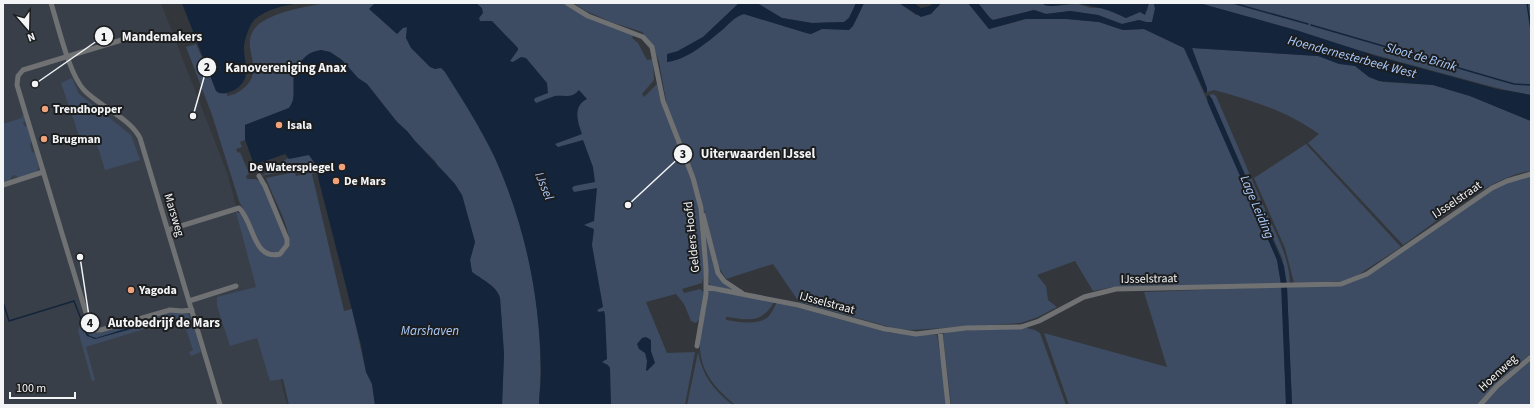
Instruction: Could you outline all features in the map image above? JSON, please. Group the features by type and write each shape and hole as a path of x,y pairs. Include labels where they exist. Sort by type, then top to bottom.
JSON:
{"street":[{"name":"Marsweg","path":"52,3 68,56 78,81 85,91 138,133 220,405"},
{"name":"Gelders Hoofd","path":"567,3 588,16 642,37 650,44 656,60 658,80 663,101 693,178 701,208 706,287 697,346"},
{"path":"138,35 23,70 19,74 17,85 88,321 92,328 101,330 170,310 182,312 192,310"},
{"path":"3,185 43,172"},
{"name":"IJsselstraat","path":"706,287 749,297 798,305 904,333 966,328 1020,328 1039,321 1084,297 1116,289 1341,284 1367,274 1480,195 1507,181 1531,174"},
{"path":"168,230 239,208 244,212 259,247 264,253 270,256 280,254 286,245 287,239 265,186 259,176"},
{"name":"IJsselstraat","path":"701,208 718,273 724,281 749,297"},
{"path":"189,301 236,286"},
{"path":"940,331 948,405"},
{"name":"Hoenweg","path":"1480,405 1497,386 1531,356"}],"shaded area":[{"path":"3,3 161,3 228,175 287,405 3,405"},
{"path":"327,3 375,3 370,8 403,28 407,27 406,38 435,69 439,67 443,69 468,106 489,145 507,186 521,228 531,272 538,316 540,361 539,405 502,405 504,354 500,298 492,286 472,272 470,260 475,242 462,195 447,175 439,168 435,161 397,122 367,84 358,78 342,60 330,52 321,50 308,55 299,63 293,76 293,102 289,108 245,125 245,140 240,142 242,147 236,149 238,153 240,152 249,173 246,176 247,179 255,179 262,182 285,238 285,246 277,253 266,252 261,246 239,201 212,115 186,47 196,44 217,91 224,94 227,93 227,96 232,95 244,88 251,79 253,65 250,38 258,25 266,19 287,11"},
{"path":"462,3 566,3 634,34 632,38 638,43 647,60 653,59 654,80 642,94 644,97 657,84 660,99 688,169 698,200 705,268 702,283 682,289 684,293 700,289 705,293 702,316 696,323 691,321 684,304 676,294 646,302 667,353 695,352 685,405 597,405"},
{"path":"573,3 739,3 703,37 678,51 691,53 722,30 737,16 744,14 811,34 822,29 855,22 864,3 899,3 916,15 938,7 941,3 968,3 989,29 1026,19 1067,19 1099,22 1123,30 1144,29 1184,48 1277,260 1281,284 1113,287 1093,291 1075,261 1037,275 1046,286 1048,300 1057,307 1038,317 1021,323 912,330 897,329 799,302 773,264 726,279 718,266 699,191 667,106 659,62 653,45 642,32 611,22 586,11"},
{"path":"757,3 856,3 849,18 844,22 812,23 782,18"},
{"path":"978,3 1043,3 1052,6 1078,4 1091,8 1103,8 1126,18 1140,12 1143,13 1147,11 1149,3 1154,3 1155,9 1152,22 1139,20 1122,24 1098,15 1070,11 1046,14 1034,10 993,20"},
{"path":"1199,3 1531,3 1531,95 1488,86 1414,66"},
{"path":"1192,48 1318,56 1355,66 1369,77 1383,82 1433,85 1470,96 1531,121 1531,171 1516,174 1483,190 1403,245 1308,143 1319,134 1281,112 1268,107 1214,90 1207,92"},
{"path":"72,78 79,94 131,135 140,160 105,170 96,141 84,145 81,136 79,136 61,83"},
{"path":"1213,94 1216,96 1280,243 1287,263 1290,283 1287,284 1282,258 1209,95"},
{"path":"22,114 26,121 23,122 24,126 27,126 32,141 30,145 32,152 35,153 39,168 36,172 19,178 15,175 12,176 10,180 3,182 3,124 22,118"},
{"path":"1306,144 1401,247 1358,275 1343,281 1294,283 1285,248 1254,178"},
{"path":"309,155 316,165 317,173 312,174 344,311 352,309 366,372 372,384 375,405 289,405 283,379 270,381 257,338 230,346 217,306 217,297 256,287 236,212 242,214 256,244 267,255 274,257 284,253 287,250 289,246 288,232 266,178 295,172 296,176 309,173 308,166 261,176 288,158"},
{"path":"1531,175 1531,353 1496,384 1477,405 1292,405 1287,287 1357,280 1498,186"},
{"path":"703,219 715,270 741,294 711,286 709,283"},
{"path":"1282,287 1286,405 1069,405 1044,333 1167,367 1144,292"},
{"path":"710,290 774,302 764,314 754,319 726,317 726,320 737,322 760,321 769,316 777,302 891,333 937,335 948,405 735,405 710,379 700,354 702,326 708,292"},
{"path":"172,312 188,313 194,325 201,352 191,356 189,352 193,350 186,329 182,329 180,325 177,326 174,320 86,347 95,380 92,381 78,331 79,327 86,325 96,332 101,333"},
{"path":"1027,328 1040,333 1066,405 951,405 943,335 947,331"},
{"path":"698,352 702,368 710,382 726,400 733,405 687,405"},
{"path":"1531,358 1531,405 1481,405 1486,399"}],"water":[{"path":"182,3 301,3 282,6 270,10 254,20 246,36 244,46 246,75 244,80 236,89 219,93 216,91"},
{"name":"IJssel","path":"375,3 476,3 482,8 483,13 479,18 480,21 492,21 518,48 510,61 513,62 521,57 526,58 547,83 548,93 535,98 534,100 536,103 555,96 571,96 579,90 587,99 579,106 577,115 582,134 555,144 558,147 583,140 593,167 595,182 574,186 572,188 574,192 597,188 594,221 584,225 594,229 592,245 603,307 597,310 599,312 604,311 605,315 607,359 602,362 610,368 611,405 539,405 541,372 540,344 534,289 522,234 505,182 483,134 445,72 441,68 435,69 430,67 411,48 406,38 407,27 403,28 397,34 369,9"},
{"path":"739,3 757,3 782,18 812,23 844,22 849,18 856,3 864,3 853,26 849,30 822,29 811,34 744,14 740,15 696,50 682,58 667,62 667,54 678,51 703,37"},
{"path":"899,3 914,3 921,8 930,6 933,3 941,3 931,14 921,17"},
{"name":"Hoendernesterbeek West","path":"968,3 978,3 993,20 1034,10 1046,14 1070,11 1098,15 1122,24 1139,20 1152,22 1155,9 1154,3 1199,3 1296,30 1376,56 1497,89 1531,95 1531,121 1470,96 1433,85 1379,81 1369,77 1355,66 1339,64 1318,56 1192,48 1207,88 1207,92 1205,93 1184,48 1144,29 1123,30 1099,22 1067,19 1025,19 989,29"},
{"path":"1043,3 1149,3 1145,15 1140,12 1126,18 1091,6 1074,4 1048,6 1044,5"},
{"name":"Marshaven","path":"321,50 330,52 342,60 358,78 367,84 397,122 455,184 462,195 475,242 470,260 472,272 492,286 500,298 504,354 502,405 375,405 372,384 366,372 361,345 316,165 309,155 289,159 285,154 254,165 245,139 245,125 289,108 294,96 294,78 298,65 308,55"},
{"name":"Lage Leiding","path":"1209,95 1284,266 1287,287 1292,405 1286,405 1281,284 1277,260 1208,103 1207,96"},
{"path":"150,321 151,323 149,324 95,339 87,336 83,329 90,336 96,338"},
{"path":"646,337 651,340 651,351 655,363 647,371 645,353 639,349 637,344 642,338"}],"waterway":[{"name":"Sloot de Brink","path":"1233,3 1308,24"},
{"name":"Sloot de Brink","path":"1527,3 1531,30"},
{"name":"Sloot de Brink","path":"1311,25 1514,84 1531,85"},
{"path":"3,302 9,321 74,301 81,319"}],"place":[{"name":"Mandemakers","path":"35,84"},
{"name":"Trendhopper","path":"45,109"},
{"name":"Kanovereniging Anax","path":"193,116"},
{"name":"Isala","path":"279,125"},
{"name":"Brugman","path":"44,139"},
{"name":"De Waterspiegel","path":"342,167"},
{"name":"De Mars","path":"336,181"},
{"name":"Uiterwaarden IJssel","path":"628,205"},
{"name":"Autobedrijf de Mars","path":"80,257"},
{"name":"Yagoda","path":"131,290"}]}
